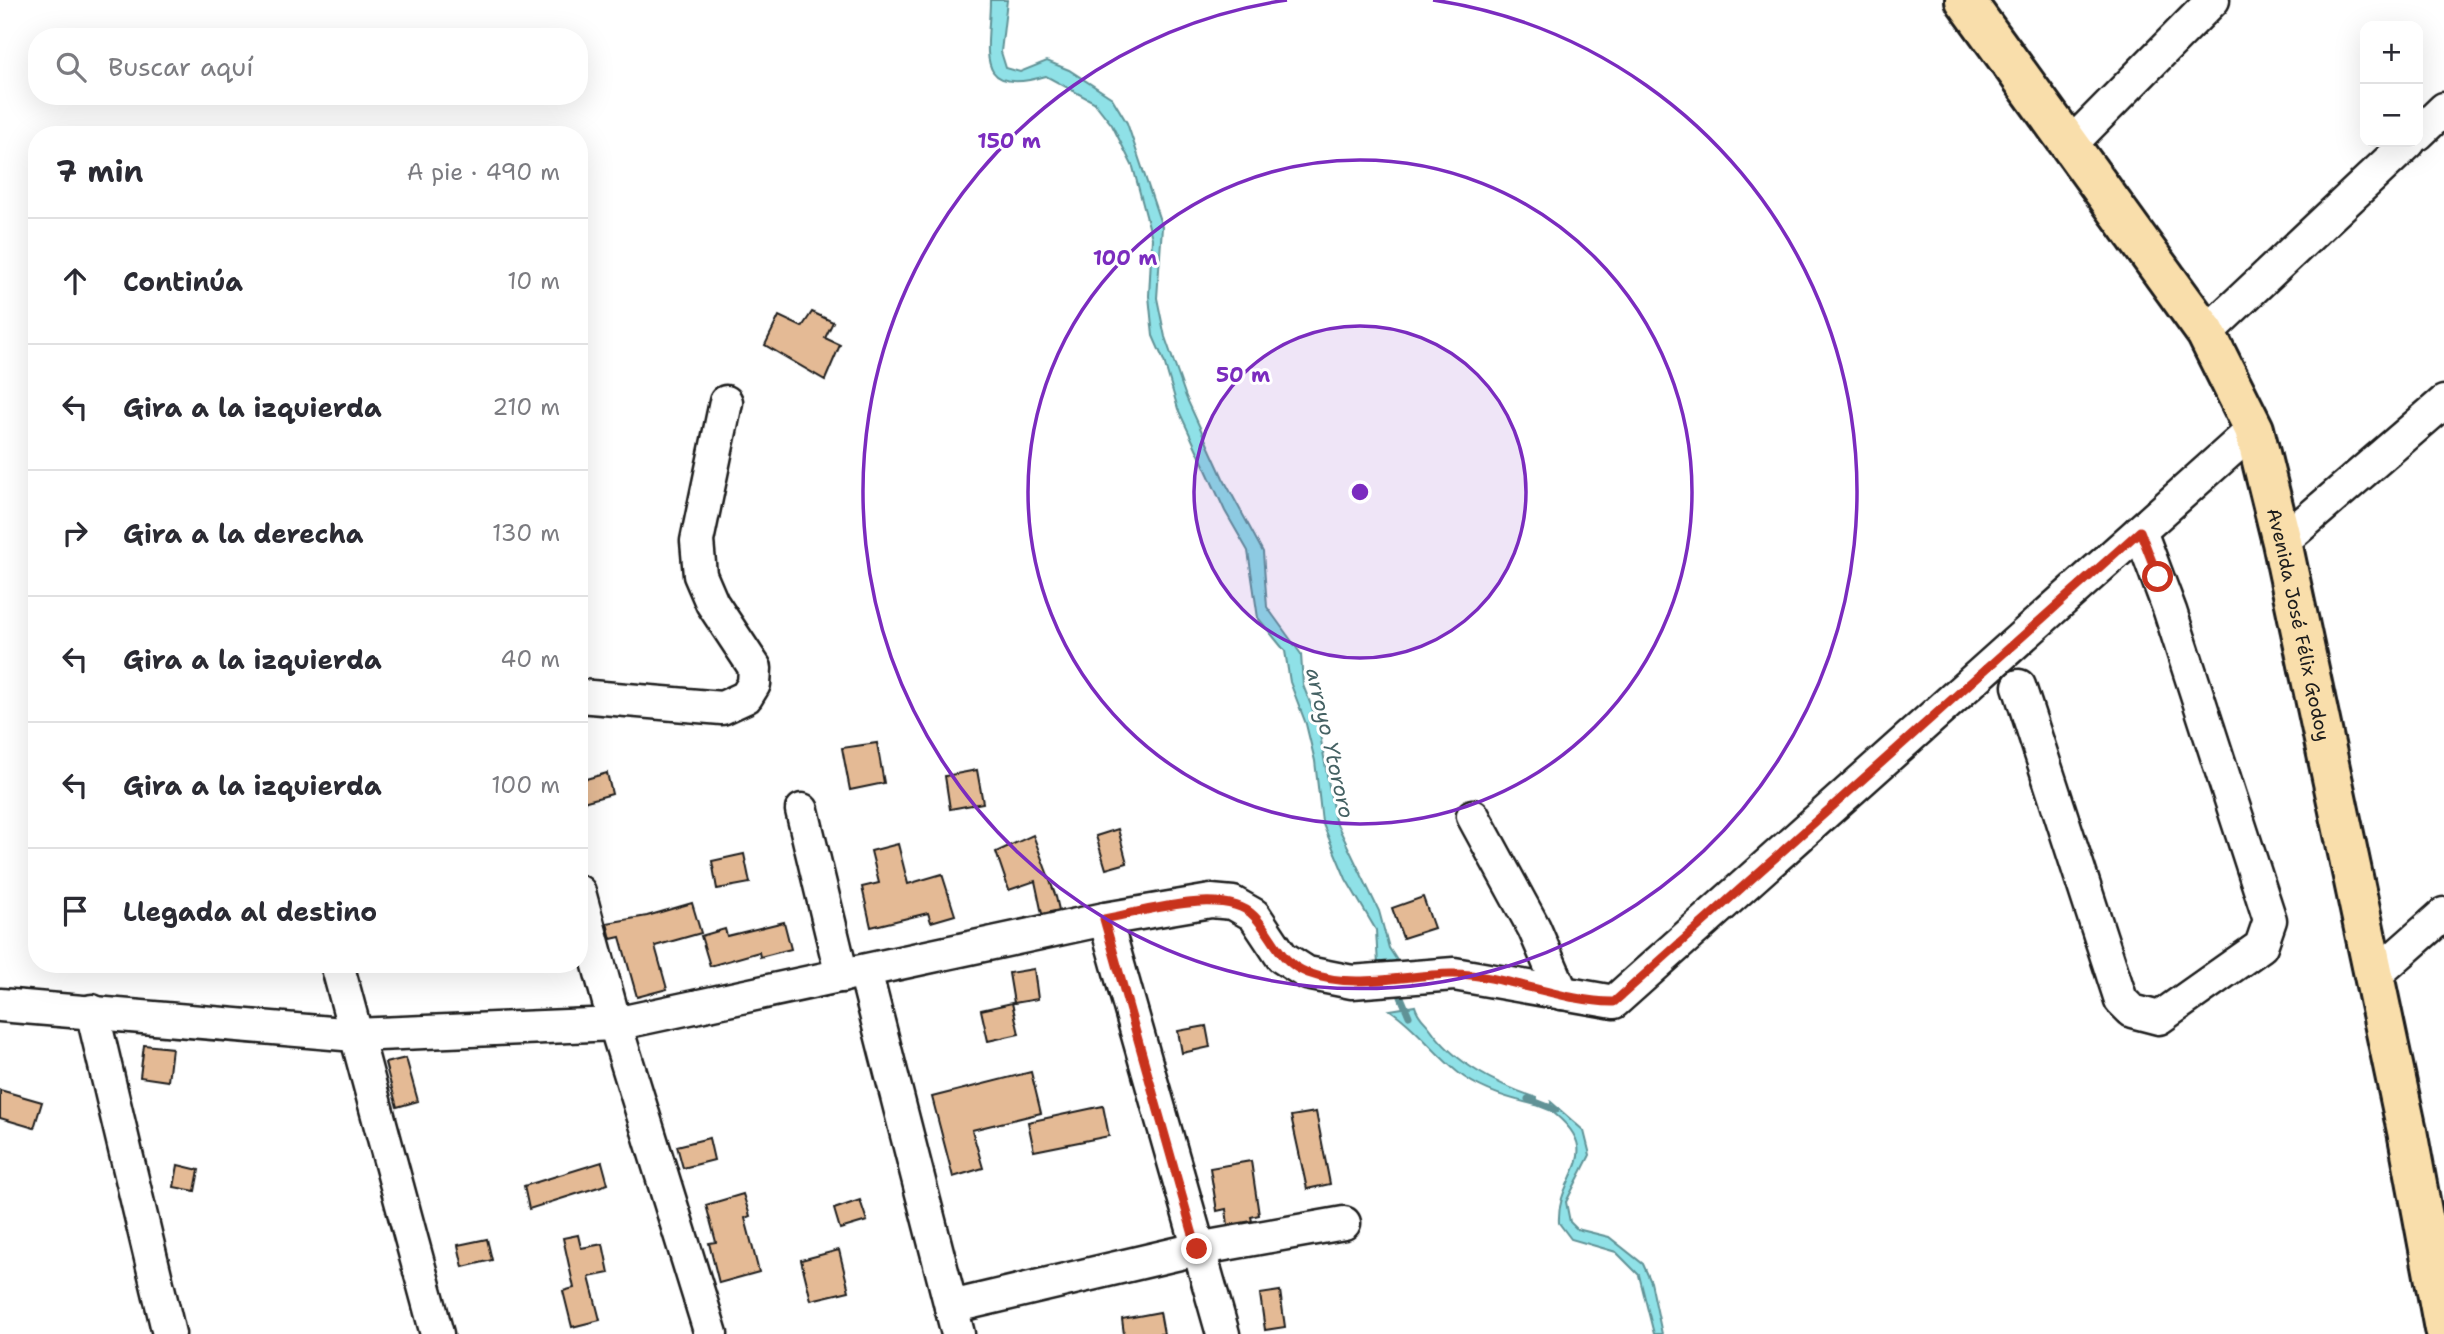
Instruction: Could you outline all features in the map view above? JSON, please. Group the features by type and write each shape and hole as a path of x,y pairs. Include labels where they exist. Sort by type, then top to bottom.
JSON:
{"main road":[{"name":"Avenida José Félix Godoy","path":"1965,0 2206,333 2253,429 2282,542 2407,1131 2442,1311"}],"street":[{"path":"2070,145 2213,0"},
{"path":"2423,129 2444,109"},
{"path":"2206,333 2404,147"},
{"path":"588,697 722,708 746,696 754,684 755,668 712,603 700,575 697,541 726,402"},
{"path":"2282,542 2444,402"},
{"path":"0,1005 355,1035 615,1024 1104,919 1211,901 1233,903 1254,915 1282,957 1307,973 1361,982 1454,974 1614,1002 2253,429"},
{"path":"2019,686 2121,1000 2133,1011 2159,1018 2261,946 2270,920 2171,611 2140,531"},
{"path":"802,810 854,973 954,1327 1197,1249 1344,1223"},
{"path":"1474,816 1534,928 1562,993"},
{"path":"2373,977 2444,914"},
{"path":"1104,919 1223,1334"},
{"path":"588,925 615,1024 711,1334"},
{"path":"339,973 437,1334"},
{"path":"92,1011 169,1334"}],"water":[{"path":"990,0 1007,0 1001,52 1006,68 1020,72 1047,61 1069,70 1112,98 1127,123 1162,227 1157,298 1165,337 1186,397 1223,478 1263,552 1267,607 1301,654 1303,685 1318,723 1335,820 1379,911 1389,948 1398,962 1378,965 1376,930 1346,879 1322,822 1315,761 1306,724 1290,682 1285,651 1258,618 1248,551 1225,511 1178,409 1164,361 1153,336 1149,296 1152,238 1133,167 1112,125 1094,102 1046,76 1022,81 1006,80 995,75 988,51"},
{"path":"1415,1006 1440,1041 1464,1062 1506,1086 1537,1098 1536,1105 1490,1091 1464,1077 1390,1010"},
{"path":"1551,1102 1584,1131 1590,1155 1566,1202 1570,1222 1577,1229 1609,1237 1643,1264 1651,1282 1662,1334 1654,1334 1639,1275 1616,1252 1571,1239 1559,1223 1560,1205 1578,1153 1576,1140 1567,1126 1550,1110"}],"building":[{"path":"812,312 833,322 825,338 840,345 825,380 765,345 779,316 802,327"},
{"path":"877,743 884,783 850,790 842,748"},
{"path":"977,770 983,803 950,809 945,776"},
{"path":"607,773 612,794 588,801 588,778"},
{"path":"1118,829 1127,863 1106,869 1096,836"},
{"path":"1033,835 1059,910 1042,914 1035,881 1009,890 996,852"},
{"path":"898,844 908,884 942,874 955,915 931,922 928,913 871,927 862,887 879,883 871,851"},
{"path":"744,854 750,883 717,889 712,861"},
{"path":"1423,897 1434,928 1403,938 1392,908"},
{"path":"692,903 701,933 655,946 667,989 637,997 620,937 611,939 607,923 647,916"},
{"path":"784,922 791,949 760,957 759,952 710,966 701,936 725,929 727,936"},
{"path":"1034,969 1038,999 1014,1003 1009,973"},
{"path":"1012,1003 1019,1034 988,1041 981,1010"},
{"path":"1206,1026 1210,1047 1182,1053 1178,1031"},
{"path":"144,1045 172,1048 168,1081 140,1077"},
{"path":"406,1058 418,1101 397,1107 385,1063"},
{"path":"1031,1072 1041,1113 972,1130 983,1168 953,1177 932,1097"},
{"path":"0,1090 42,1102 34,1128 0,1118"},
{"path":"1103,1106 1109,1136 1034,1151 1028,1122"},
{"path":"1316,1112 1330,1184 1307,1189 1291,1116"},
{"path":"709,1138 714,1160 683,1168 677,1146"},
{"path":"1251,1161 1259,1215 1251,1217 1252,1221 1228,1225 1226,1209 1217,1211 1210,1168"},
{"path":"602,1162 608,1184 529,1209 524,1186"},
{"path":"178,1165 199,1170 195,1191 174,1187"},
{"path":"743,1194 750,1216 745,1218 759,1272 719,1283 709,1243 716,1242 706,1205"},
{"path":"860,1200 867,1221 840,1229 834,1209"},
{"path":"578,1235 581,1248 603,1244 609,1273 589,1277 600,1320 572,1327 563,1291 574,1288 563,1238"},
{"path":"487,1239 492,1260 463,1267 458,1245"},
{"path":"839,1250 849,1291 811,1300 801,1260"},
{"path":"1280,1291 1285,1327 1265,1330 1260,1294"},
{"path":"1160,1312 1164,1334 1124,1334 1122,1319"}],"waterway":[{"name":"arroyo Ytororo","path":"1396,985 1409,1016"},
{"name":"arroyo Ytororo","path":"1528,1099 1556,1110"}],"route":[{"path":"1197,1249 1104,919 1211,901 1233,903 1254,915 1282,957 1307,973 1352,982 1454,974 1614,1002 2140,531 2158,577"}]}
